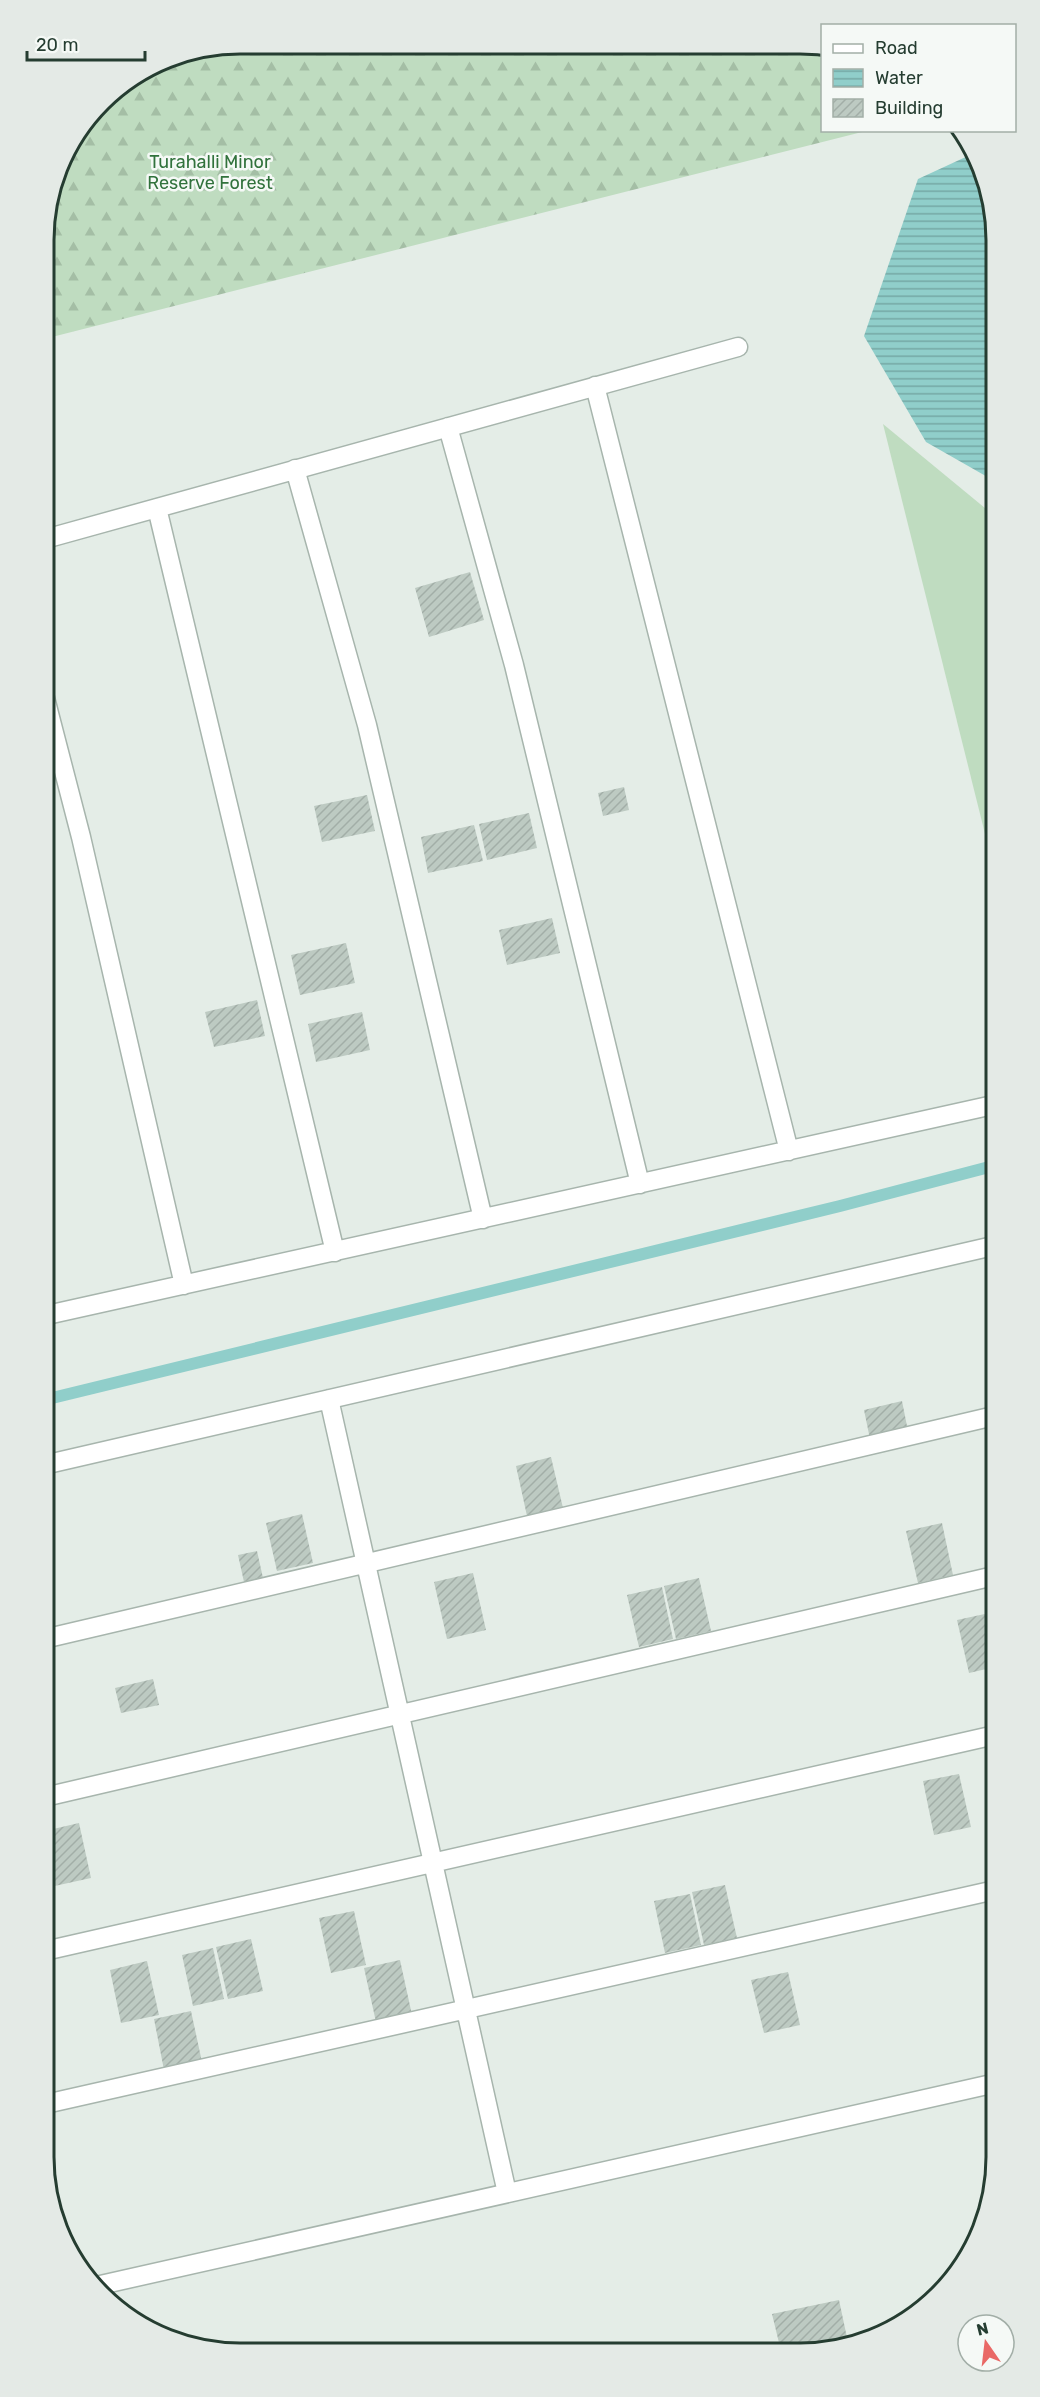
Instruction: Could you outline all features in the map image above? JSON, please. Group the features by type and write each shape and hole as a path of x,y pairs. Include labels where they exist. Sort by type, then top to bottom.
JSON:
{"street":[{"path":"54,537 738,346"},
{"path":"595,386 789,1151"},
{"path":"448,427 514,665 640,1184"},
{"path":"295,469 367,725 483,1219"},
{"path":"157,508 335,1252"},
{"path":"54,733 81,837 184,1285"},
{"path":"54,1313 986,1107"},
{"path":"54,1463 986,1248"},
{"path":"329,1399 507,2193"},
{"path":"54,1637 986,1418"},
{"path":"54,1795 986,1578"},
{"path":"54,1949 986,1737"},
{"path":"54,2102 986,1892"},
{"path":"104,2284 986,2085"}],"green space":[{"name":"Turahalli Minor Reserve Forest","path":"240,54 821,56 821,132 862,132 54,336 54,228 60,192 68,169 85,137 117,100 147,79 180,64 216,56"},
{"path":"883,424 986,509 986,838"}],"water":[{"path":"966,157 980,192 986,240 986,476 926,442 864,336 918,179"}],"building":[{"path":"470,572 484,620 429,637 415,588"},
{"path":"624,787 629,810 603,816 598,793"},
{"path":"367,795 375,831 322,842 314,806"},
{"path":"529,813 537,848 487,860 479,824"},
{"path":"474,825 483,861 428,873 421,837"},
{"path":"552,918 560,953 507,965 499,930"},
{"path":"346,943 355,983 300,995 291,955"},
{"path":"257,1000 265,1036 214,1047 205,1012"},
{"path":"362,1012 370,1050 316,1062 308,1024"},
{"path":"902,1401 908,1431 870,1439 864,1410"},
{"path":"551,1457 563,1508 527,1516 516,1466"},
{"path":"302,1514 313,1563 277,1571 266,1523"},
{"path":"942,1523 953,1575 918,1583 906,1531"},
{"path":"257,1551 263,1578 244,1582 238,1555"},
{"path":"473,1573 486,1630 447,1639 434,1582"},
{"path":"699,1578 711,1631 676,1639 664,1586"},
{"path":"662,1587 673,1639 639,1647 627,1595"},
{"path":"986,1614 986,1669 969,1673 957,1620"},
{"path":"153,1679 159,1705 121,1713 115,1688"},
{"path":"959,1774 971,1827 934,1835 923,1781"},
{"path":"79,1823 91,1878 54,1886 54,1829"},
{"path":"725,1885 737,1938 704,1945 692,1892"},
{"path":"690,1894 701,1945 665,1953 654,1901"},
{"path":"354,1911 366,1965 331,1973 319,1918"},
{"path":"251,1939 263,1991 228,1999 216,1947"},
{"path":"213,1948 224,1999 193,2006 182,1955"},
{"path":"400,1960 412,2015 376,2022 364,1968"},
{"path":"147,1961 159,2015 121,2023 110,1970"},
{"path":"788,1972 800,2025 764,2033 751,1980"},
{"path":"191,2011 202,2062 164,2070 154,2019"},
{"path":"839,2300 847,2337 824,2341 779,2343 772,2314"}],"waterway":[{"path":"54,1398 840,1206 986,1168"}]}
